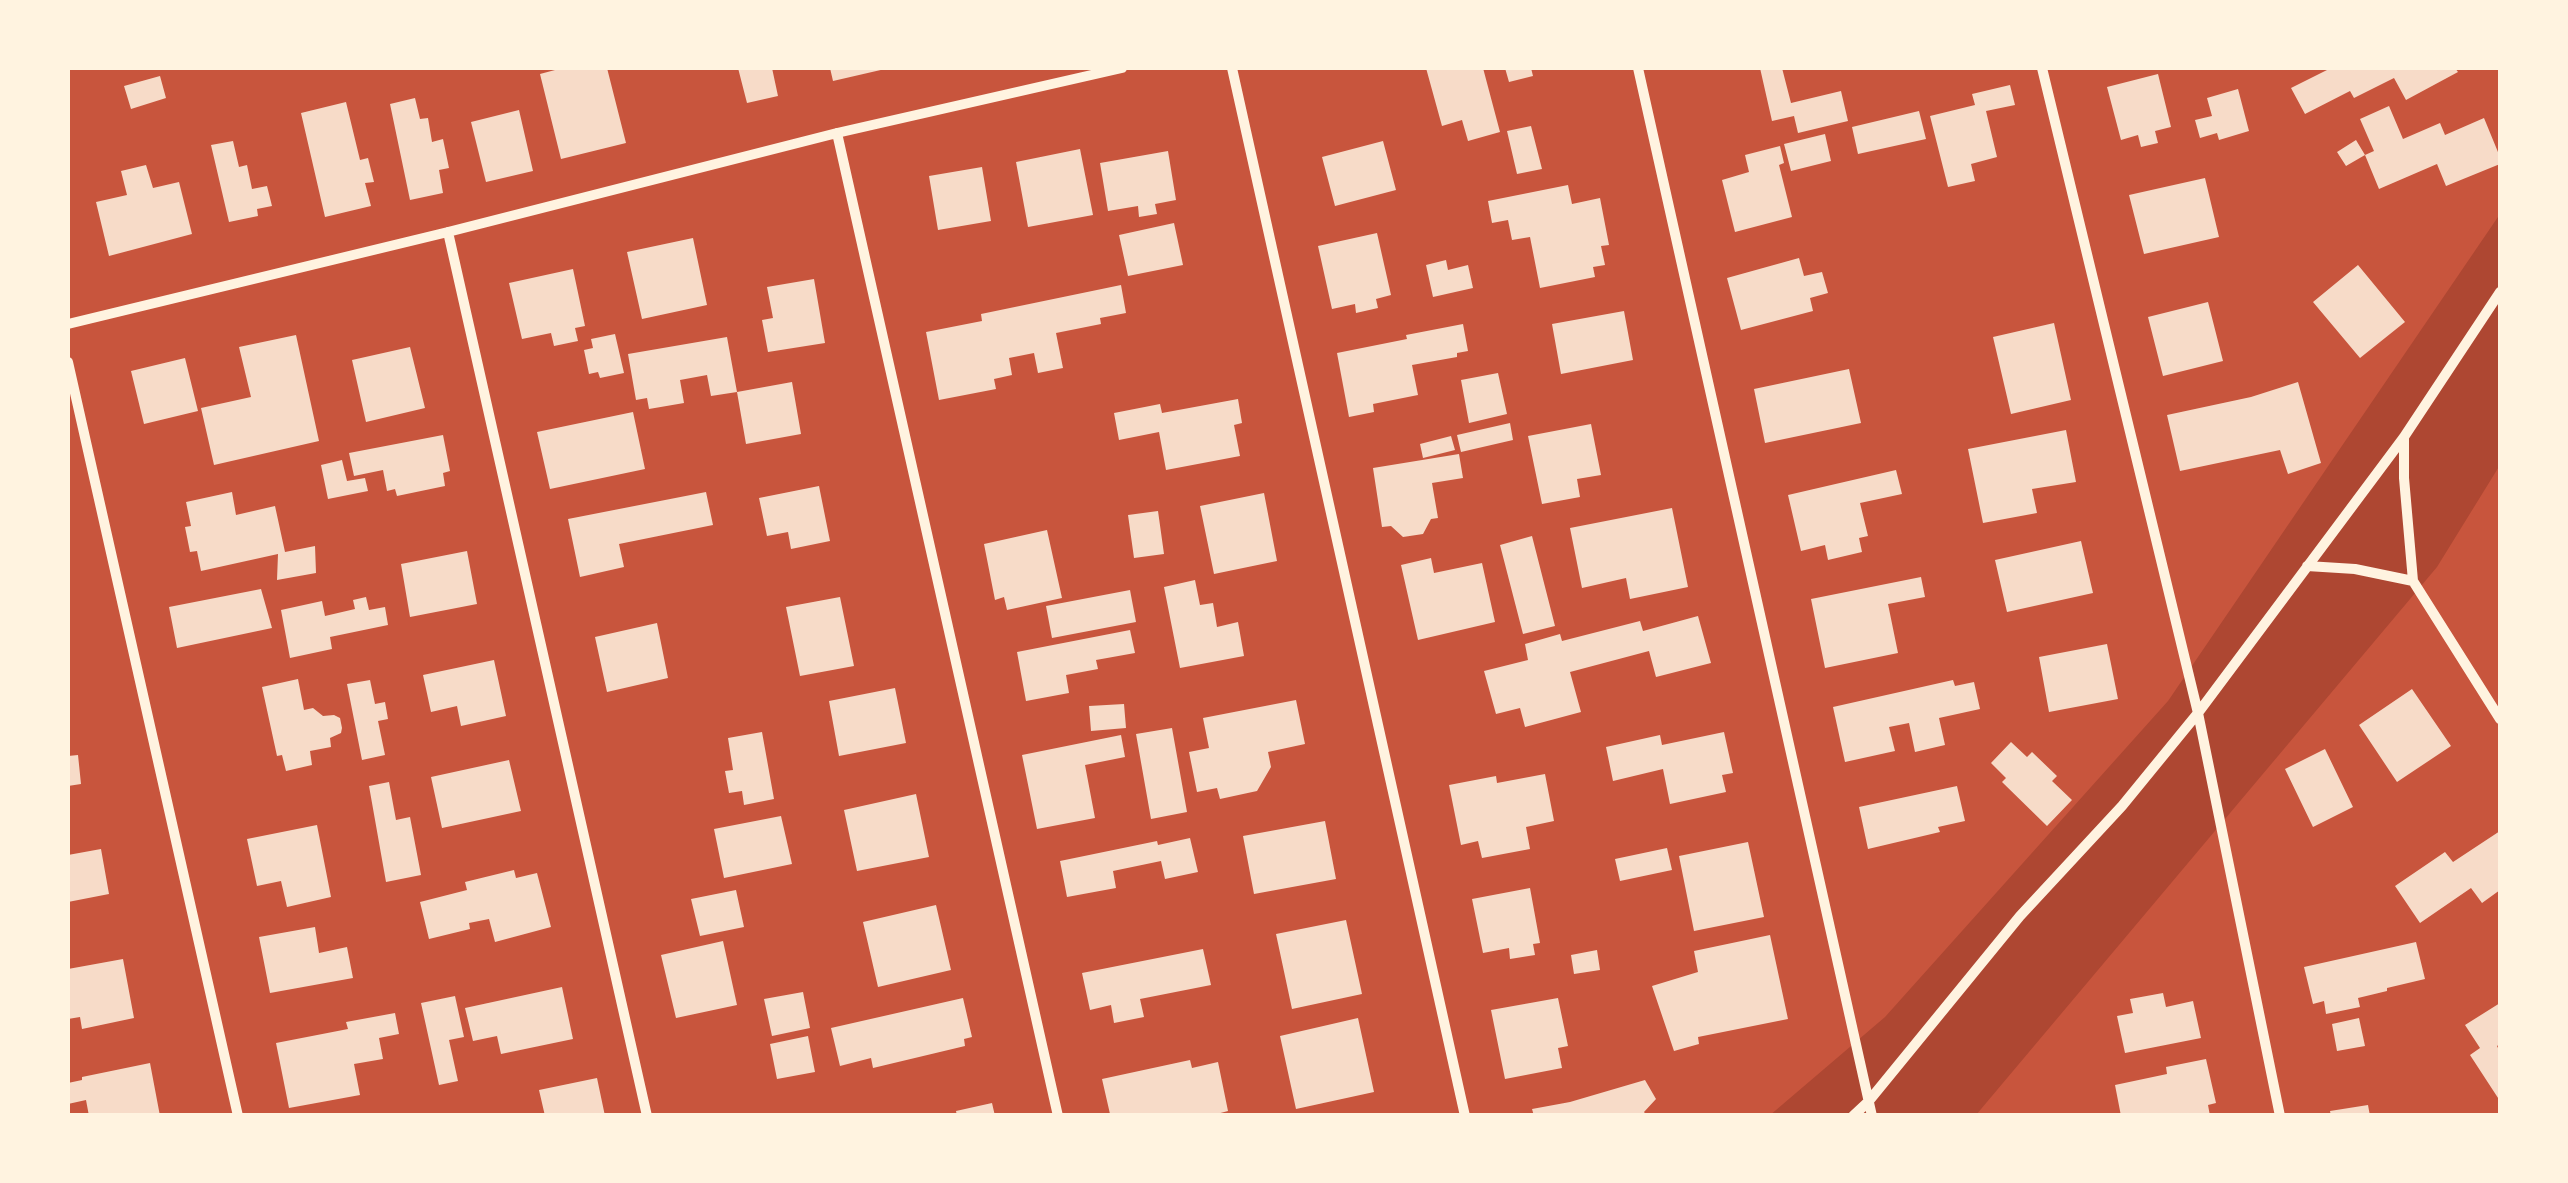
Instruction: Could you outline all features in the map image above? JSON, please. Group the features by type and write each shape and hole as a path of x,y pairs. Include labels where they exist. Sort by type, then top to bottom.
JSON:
{"street":[{"path":"68,324 838,133 1122,68"},
{"path":"1232,68 1466,1116"},
{"path":"1638,68 1872,1116"},
{"path":"2042,68 2198,713 2280,1116"},
{"path":"838,133 1058,1116"},
{"path":"448,232 647,1116"},
{"path":"1853,1116 2020,916 2122,806 2198,713 2404,437 2500,292"},
{"path":"68,362 238,1116"},
{"path":"2404,437 2413,581 2500,719"},
{"path":"2307,566 2354,569 2413,581"}],"shaded area":[{"path":"2500,214 2500,465 2437,567 1976,1115 1769,1116 1885,1017 2168,701"}],"building":[{"path":"554,68 607,68 626,143 561,159 540,74"},
{"path":"738,68 772,68 778,96 747,103"},
{"path":"830,68 885,68 885,69 833,81"},
{"path":"1426,68 1483,68 1500,132 1468,141 1462,120 1442,126"},
{"path":"1505,68 1531,68 1533,76 1509,82"},
{"path":"1760,68 1782,68 1791,103 1841,91 1848,121 1798,133 1794,116 1772,121"},
{"path":"2331,68 2455,68 2458,72 2406,100 2394,78 2354,98 2350,91 2305,114 2291,88"},
{"path":"2158,74 2171,127 2155,131 2158,143 2141,147 2138,135 2121,140 2107,87"},
{"path":"160,76 166,98 131,109 124,86"},
{"path":"2010,85 2015,105 1986,111 1997,157 1971,164 1975,181 1948,187 1930,116 1975,105 1972,94"},
{"path":"2238,89 2249,131 2219,140 2217,133 2200,138 2195,120 2212,116 2207,98"},
{"path":"415,98 420,119 428,118 432,142 443,139 449,168 439,170 443,193 410,200 390,104"},
{"path":"346,102 360,160 368,158 374,182 365,183 371,206 325,217 301,113"},
{"path":"2389,106 2403,139 2440,123 2445,135 2484,118 2500,164 2446,186 2437,164 2379,189 2365,155 2374,151 2360,119"},
{"path":"519,110 533,171 486,182 471,122"},
{"path":"1919,111 1926,139 1858,154 1852,127"},
{"path":"1531,126 1542,169 1517,174 1507,131"},
{"path":"1825,134 1831,161 1791,171 1784,144"},
{"path":"2356,140 2365,155 2346,166 2337,152"},
{"path":"233,141 239,167 247,165 252,189 267,186 272,206 257,209 258,216 229,222 211,145"},
{"path":"1383,141 1396,190 1335,206 1322,157"},
{"path":"1780,146 1784,163 1779,165 1792,217 1735,232 1722,180 1749,172 1745,155"},
{"path":"1080,149 1093,215 1028,227 1016,162"},
{"path":"1168,151 1176,200 1155,204 1157,214 1139,217 1138,206 1108,211 1100,163"},
{"path":"146,165 153,188 179,182 192,234 109,256 96,202 127,195 121,171"},
{"path":"982,167 991,221 938,230 929,176"},
{"path":"2205,178 2219,237 2144,254 2129,195"},
{"path":"1568,185 1572,204 1600,198 1609,245 1601,246 1605,265 1593,267 1595,277 1540,288 1530,237 1512,240 1508,220 1492,223 1488,201"},
{"path":"1174,223 1183,265 1128,276 1119,235"},
{"path":"1377,233 1391,295 1376,299 1378,308 1356,313 1355,304 1332,309 1318,246"},
{"path":"693,238 707,305 642,319 627,252"},
{"path":"1799,258 1804,276 1822,272 1828,293 1810,298 1813,311 1741,330 1727,278"},
{"path":"1446,260 1448,270 1468,265 1473,288 1433,297 1426,265"},
{"path":"2358,265 2405,322 2360,358 2313,302"},
{"path":"573,269 585,326 575,328 578,341 554,346 551,333 522,339 509,283"},
{"path":"814,279 825,343 768,352 762,320 773,318 767,287"},
{"path":"1121,285 1126,313 1100,318 1101,324 1056,333 1063,368 1038,373 1034,353 1009,358 1012,375 994,379 996,389 939,400 926,332 982,321 981,314"},
{"path":"2208,302 2223,361 2163,376 2148,317"},
{"path":"1624,311 1633,360 1561,374 1552,324"},
{"path":"2054,323 2071,400 2011,414 1993,337"},
{"path":"1463,324 1468,351 1457,353 1457,357 1412,365 1418,395 1373,404 1374,412 1349,417 1337,353"},
{"path":"615,334 624,373 600,378 598,372 589,374 584,350 593,348 591,339"},
{"path":"296,335 319,441 214,465 201,408 251,397 239,347"},
{"path":"727,337 737,392 711,396 707,375 680,380 684,403 649,409 647,398 636,400 628,354"},
{"path":"410,347 425,408 366,422 352,360"},
{"path":"185,358 198,411 144,424 131,371"},
{"path":"1849,369 1861,423 1765,443 1754,389"},
{"path":"1498,373 1507,414 1469,423 1461,380"},
{"path":"792,382 801,434 746,444 737,392"},
{"path":"2298,382 2321,463 2288,474 2280,450 2180,471 2167,415 2251,397"},
{"path":"1238,399 1242,423 1234,425 1240,456 1166,470 1159,432 1119,440 1114,413 1160,404 1162,413"},
{"path":"633,412 645,469 550,489 537,432"},
{"path":"1510,423 1513,440 1461,452 1457,435"},
{"path":"1591,424 1601,475 1577,479 1580,497 1542,504 1528,436"},
{"path":"2066,430 2076,482 2032,489 2037,513 1983,523 1968,449"},
{"path":"443,435 450,471 443,473 445,486 397,496 395,489 387,491 383,470 354,476 349,453"},
{"path":"1451,436 1455,450 1423,458 1420,444"},
{"path":"1459,454 1463,478 1432,483 1438,518 1431,519 1423,534 1403,537 1391,526 1382,527 1373,468"},
{"path":"342,460 347,481 365,478 368,491 328,499 321,465"},
{"path":"1896,470 1902,494 1860,503 1868,536 1859,538 1862,552 1828,560 1825,545 1801,551 1788,495"},
{"path":"819,486 830,541 791,549 788,532 767,536 759,498"},
{"path":"232,492 236,515 275,506 285,552 315,546 316,573 277,580 278,554 201,571 197,551 190,552 185,527 191,526 186,502"},
{"path":"706,492 713,525 619,544 624,567 580,577 568,519"},
{"path":"1264,493 1277,561 1214,574 1200,506"},
{"path":"1672,508 1688,587 1630,599 1626,578 1582,588 1570,528"},
{"path":"1158,511 1164,554 1134,558 1128,515"},
{"path":"1047,530 1062,598 1007,610 1004,597 995,600 984,544"},
{"path":"1532,536 1555,626 1523,634 1500,545"},
{"path":"2081,541 2093,593 2007,612 1995,560"},
{"path":"467,551 477,604 410,617 401,564"},
{"path":"1431,558 1434,573 1482,563 1495,622 1418,640 1401,565"},
{"path":"1921,577 1925,597 1888,604 1898,653 1825,668 1811,599"},
{"path":"1195,580 1200,605 1213,603 1217,627 1238,622 1244,656 1180,668 1164,587"},
{"path":"261,589 272,628 177,648 169,607"},
{"path":"1130,590 1136,622 1052,638 1046,606"},
{"path":"366,597 369,610 385,607 388,625 330,637 332,649 290,658 281,610 322,601 325,616 355,609 353,600"},
{"path":"840,597 854,666 800,676 786,607"},
{"path":"1698,616 1711,663 1656,677 1649,651 1570,672 1581,712 1525,727 1520,708 1496,714 1484,671 1528,660 1525,644 1560,634 1562,641 1640,621 1643,631"},
{"path":"657,623 668,678 607,692 595,637"},
{"path":"1130,630 1135,653 1096,660 1098,669 1066,675 1069,693 1026,701 1017,652"},
{"path":"2107,644 2118,699 2049,712 2039,657"},
{"path":"494,660 506,716 461,726 457,706 431,712 423,675"},
{"path":"298,679 304,710 313,708 323,716 334,715 340,718 342,728 341,733 330,738 331,747 310,751 312,765 286,771 282,755 277,756 262,687"},
{"path":"370,680 375,704 385,702 388,719 378,721 385,755 362,760 347,684"},
{"path":"1953,680 1955,686 1974,682 1980,709 1939,718 1945,745 1915,752 1909,723 1889,727 1895,751 1845,762 1833,707"},
{"path":"895,688 906,743 839,756 829,701"},
{"path":"2412,689 2451,746 2397,782 2359,725"},
{"path":"1296,700 1305,744 1268,752 1271,767 1257,791 1220,799 1217,788 1197,792 1189,752 1209,748 1203,718"},
{"path":"1124,704 1126,728 1091,731 1089,706"},
{"path":"1172,728 1187,812 1151,819 1136,734"},
{"path":"762,732 774,799 744,805 742,791 729,793 725,771 733,770 728,738"},
{"path":"1724,732 1733,773 1722,775 1726,792 1670,804 1663,769 1613,781 1606,747 1660,735 1662,745"},
{"path":"1121,735 1125,757 1085,765 1095,818 1037,829 1022,755"},
{"path":"2011,742 2027,757 2032,752 2057,776 2052,781 2072,800 2047,826 2002,782 2006,778 1991,763"},
{"path":"2325,749 2353,807 2313,827 2285,769"},
{"path":"78,755 81,784 68,786 68,756"},
{"path":"509,760 521,811 442,828 431,777"},
{"path":"1545,774 1554,821 1526,827 1530,849 1482,858 1478,841 1461,845 1449,785 1496,776 1497,783"},
{"path":"389,782 396,820 410,817 421,875 386,882 369,786"},
{"path":"1957,786 1965,821 1938,827 1940,832 1868,849 1859,807"},
{"path":"916,794 929,857 857,871 844,810"},
{"path":"781,816 792,864 724,878 714,829"},
{"path":"1325,821 1336,879 1254,894 1243,836"},
{"path":"317,825 331,897 287,907 281,881 257,886 247,839"},
{"path":"2500,831 2500,890 2482,903 2471,888 2420,923 2395,886 2445,852 2453,862"},
{"path":"1190,838 1198,872 1165,879 1161,861 1113,871 1116,888 1067,897 1060,861"},
{"path":"1748,842 1764,917 1694,931 1679,856"},
{"path":"1667,848 1672,870 1620,881 1615,859"},
{"path":"101,849 109,894 68,902 68,855"},
{"path":"514,870 516,878 537,873 551,927 495,942 489,919 469,923 470,929 429,939 420,902 467,890 465,882"},
{"path":"1530,888 1540,943 1533,944 1535,955 1510,959 1509,948 1483,953 1472,899"},
{"path":"736,890 744,927 700,936 691,899"},
{"path":"936,905 951,970 878,987 863,922"},
{"path":"1346,920 1362,994 1292,1009 1276,934"},
{"path":"315,927 319,953 347,947 353,978 270,993 259,937"},
{"path":"1770,935 1788,1019 1698,1037 1699,1044 1674,1051 1652,986 1698,972 1694,951"},
{"path":"723,941 737,1005 676,1018 661,955"},
{"path":"2416,942 2425,979 2358,998 2360,1007 2326,1014 2324,1001 2313,1004 2304,967"},
{"path":"1203,949 1211,985 1140,999 1144,1017 1114,1023 1111,1005 1090,1010 1082,973"},
{"path":"1597,950 1600,970 1574,974 1571,955"},
{"path":"123,959 134,1018 82,1029 80,1017 68,1019 68,969"},
{"path":"562,987 573,1039 501,1054 497,1036 473,1041 465,1008"},
{"path":"803,992 810,1028 772,1036 764,999"},
{"path":"2163,993 2166,1007 2193,1001 2201,1038 2125,1053 2117,1016 2133,1013 2130,999"},
{"path":"455,996 464,1037 449,1040 458,1081 439,1085 421,1003"},
{"path":"963,998 972,1037 964,1039 965,1046 873,1068 871,1058 840,1066 831,1028"},
{"path":"1558,998 1568,1046 1558,1048 1562,1068 1505,1079 1491,1010"},
{"path":"2500,1003 2500,1101 2470,1055 2480,1048 2465,1025"},
{"path":"395,1013 399,1034 379,1038 383,1059 354,1064 360,1095 289,1108 276,1043 348,1029 346,1022"},
{"path":"1358,1018 1374,1092 1296,1109 1280,1036"},
{"path":"2359,1018 2365,1046 2337,1051 2332,1024"},
{"path":"808,1036 815,1072 777,1079 770,1044"},
{"path":"2206,1059 2216,1103 2208,1105 2210,1116 2121,1116 2115,1085 2167,1074 2166,1067"},
{"path":"1190,1060 1192,1068 1218,1062 1228,1111 1209,1116 1110,1114 1102,1079"},
{"path":"150,1063 160,1116 89,1116 86,1100 68,1104 68,1083"},
{"path":"597,1078 605,1116 545,1116 539,1090"},
{"path":"1645,1080 1656,1099 1644,1112 1647,1116 1534,1116 1532,1109"},
{"path":"992,1103 995,1116 957,1116 956,1111"},
{"path":"2368,1105 2370,1116 2331,1116 2330,1111"}]}
